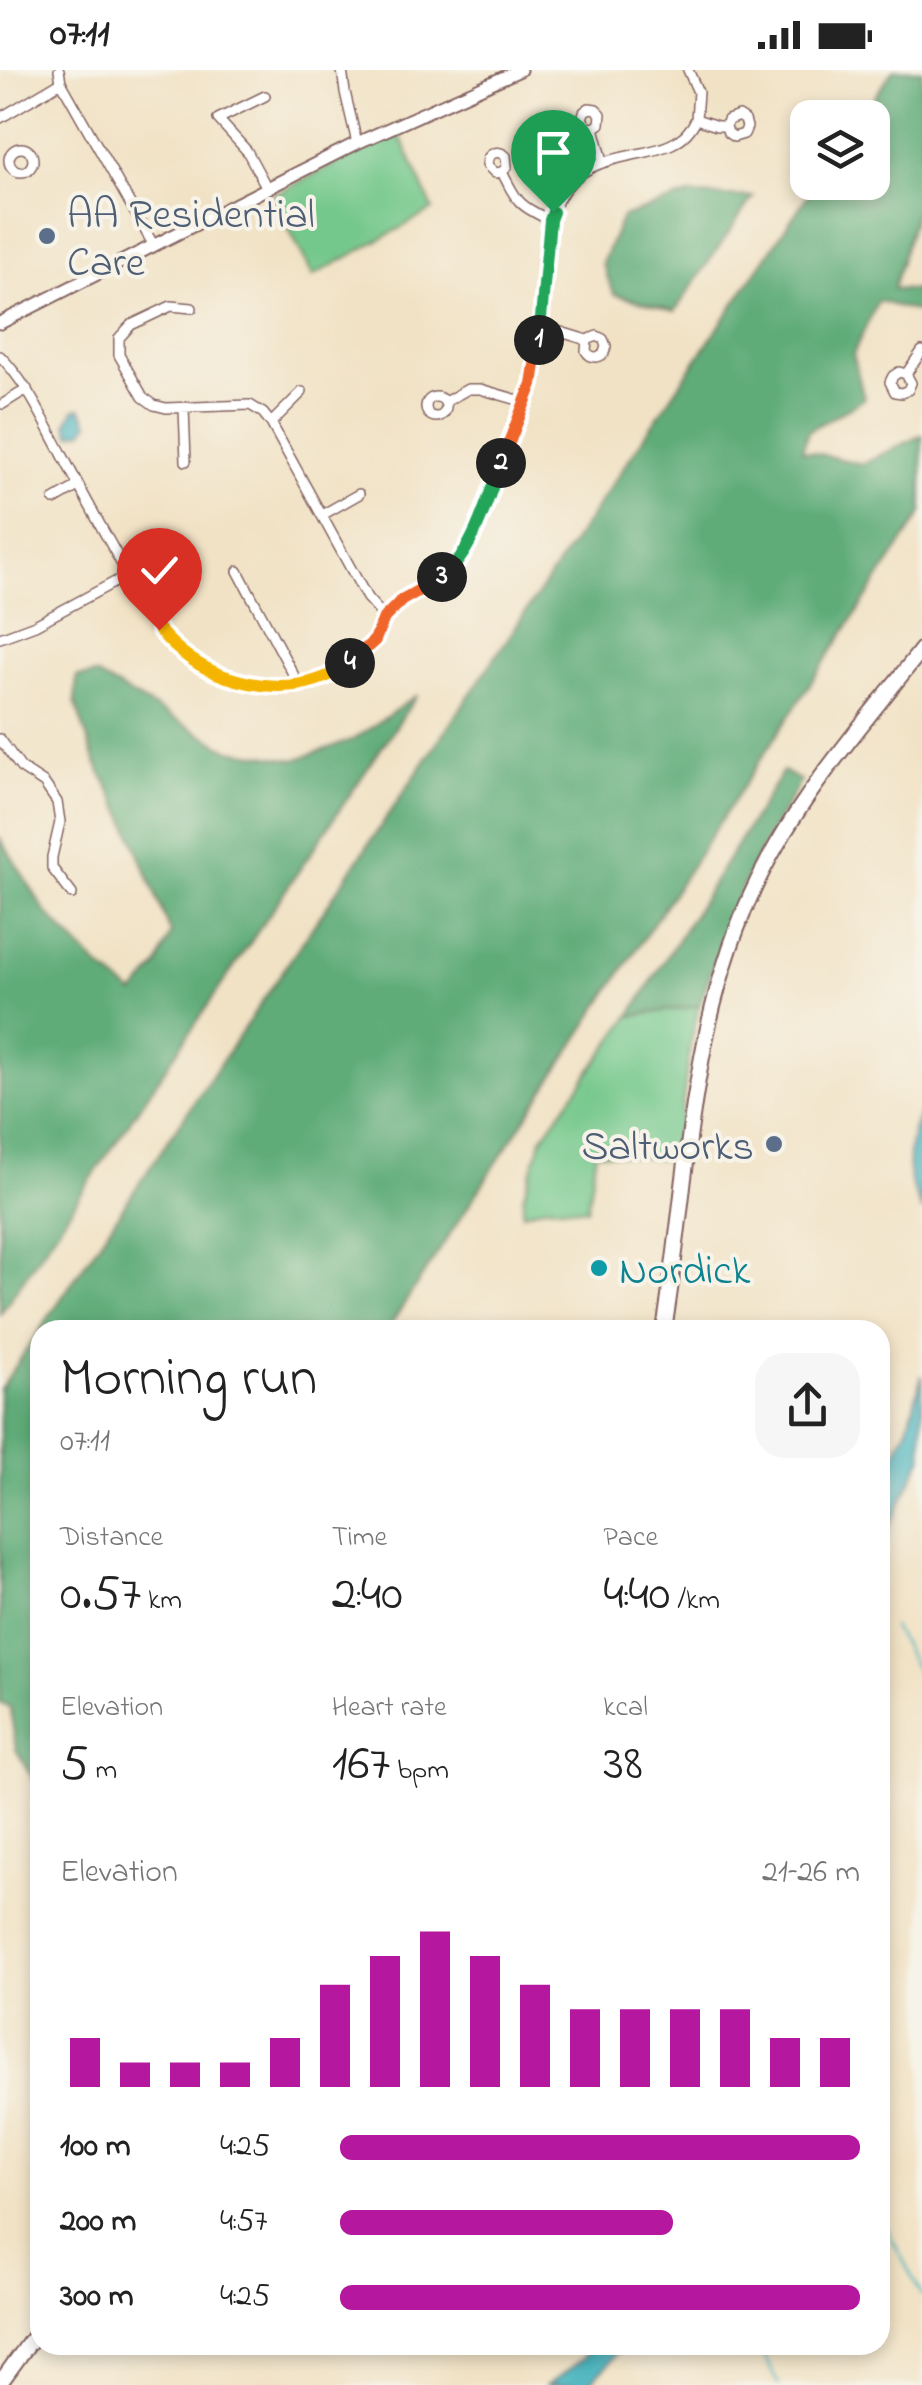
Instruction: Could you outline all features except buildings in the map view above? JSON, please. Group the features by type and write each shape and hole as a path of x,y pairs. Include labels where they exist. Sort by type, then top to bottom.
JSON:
{"main road":[{"path":"665,1320 702,1052 717,988 743,915 759,878 819,778 922,649"},
{"path":"0,2383 30,2342"}],"street":[{"path":"59,70 61,82 154,246"},
{"path":"342,70 358,143"},
{"path":"0,322 358,143 520,70"},
{"path":"0,356 27,389 159,630 172,645 212,672 243,682 270,687 320,680 361,655 375,640 384,618 402,600 447,574 458,563 532,384 550,220 556,203 577,176 603,162 672,146 692,128 698,92 688,70"},
{"path":"0,118 61,82"},
{"path":"265,96 218,119 247,152 267,188"},
{"path":"696,119 726,126"},
{"path":"594,128 603,162"},
{"path":"502,172 518,202 550,220"},
{"path":"192,308 171,306 131,325 120,338 119,355 144,397 154,404 184,408 250,405 263,412 367,598 384,618"},
{"path":"541,326 587,340"},
{"path":"906,374 922,352"},
{"path":"2,404 27,389"},
{"path":"445,402 468,390 480,389 525,402"},
{"path":"271,423 302,392"},
{"path":"184,408 186,460"},
{"path":"54,500 78,486"},
{"path":"322,515 359,494"},
{"path":"238,570 299,685"},
{"path":"0,638 36,625 128,575"},
{"path":"0,739 21,768 44,783 57,802 60,822 52,868 72,894"}],"green space":[{"path":"893,70 922,70 922,189 893,289 922,291 922,313 878,301 853,354 864,399 808,431 802,450 862,464 922,435 922,513 394,1320 47,1320 804,200 890,200 890,100 873,100"},
{"path":"396,133 433,210 313,276 272,196"},
{"path":"689,195 753,197 675,311 614,294 602,263 622,217"},
{"path":"96,675 230,750 295,760 355,739 417,695 0,1314 0,838 45,911 98,966 134,994 157,967 171,933 125,818 95,761 75,702 77,677"},
{"path":"783,771 801,781 741,890 699,1006 630,1016"},
{"path":"699,1006 675,1161 596,1152 587,1209 547,1206 523,1213 523,1197 542,1138 630,1016"},
{"path":"30,1345 30,1774 16,1749 10,1708 0,1703 0,1389"}],"water":[{"path":"80,408 89,423 84,431 71,434 67,423 74,410"},
{"path":"922,1109 922,1211 909,1165 913,1131"},
{"path":"922,1375 922,1458 890,1525 890,1464 908,1427"},
{"path":"586,2355 616,2355 587,2385 547,2385"}],"waterway":[{"path":"893,1627 922,1679"},
{"path":"890,2235 922,2296"},
{"path":"763,2355 779,2385"}],"place":[{"name":"AA Residential Care","path":"47,236"},
{"name":"Saltworks","path":"774,1144"},
{"name":"Nordick","path":"599,1268"}],"route":[{"path":"159,630 189,659 212,672 270,687 299,685 339,671 361,655 375,640 384,618 402,600 447,574 458,563 532,384 553,212"}]}
